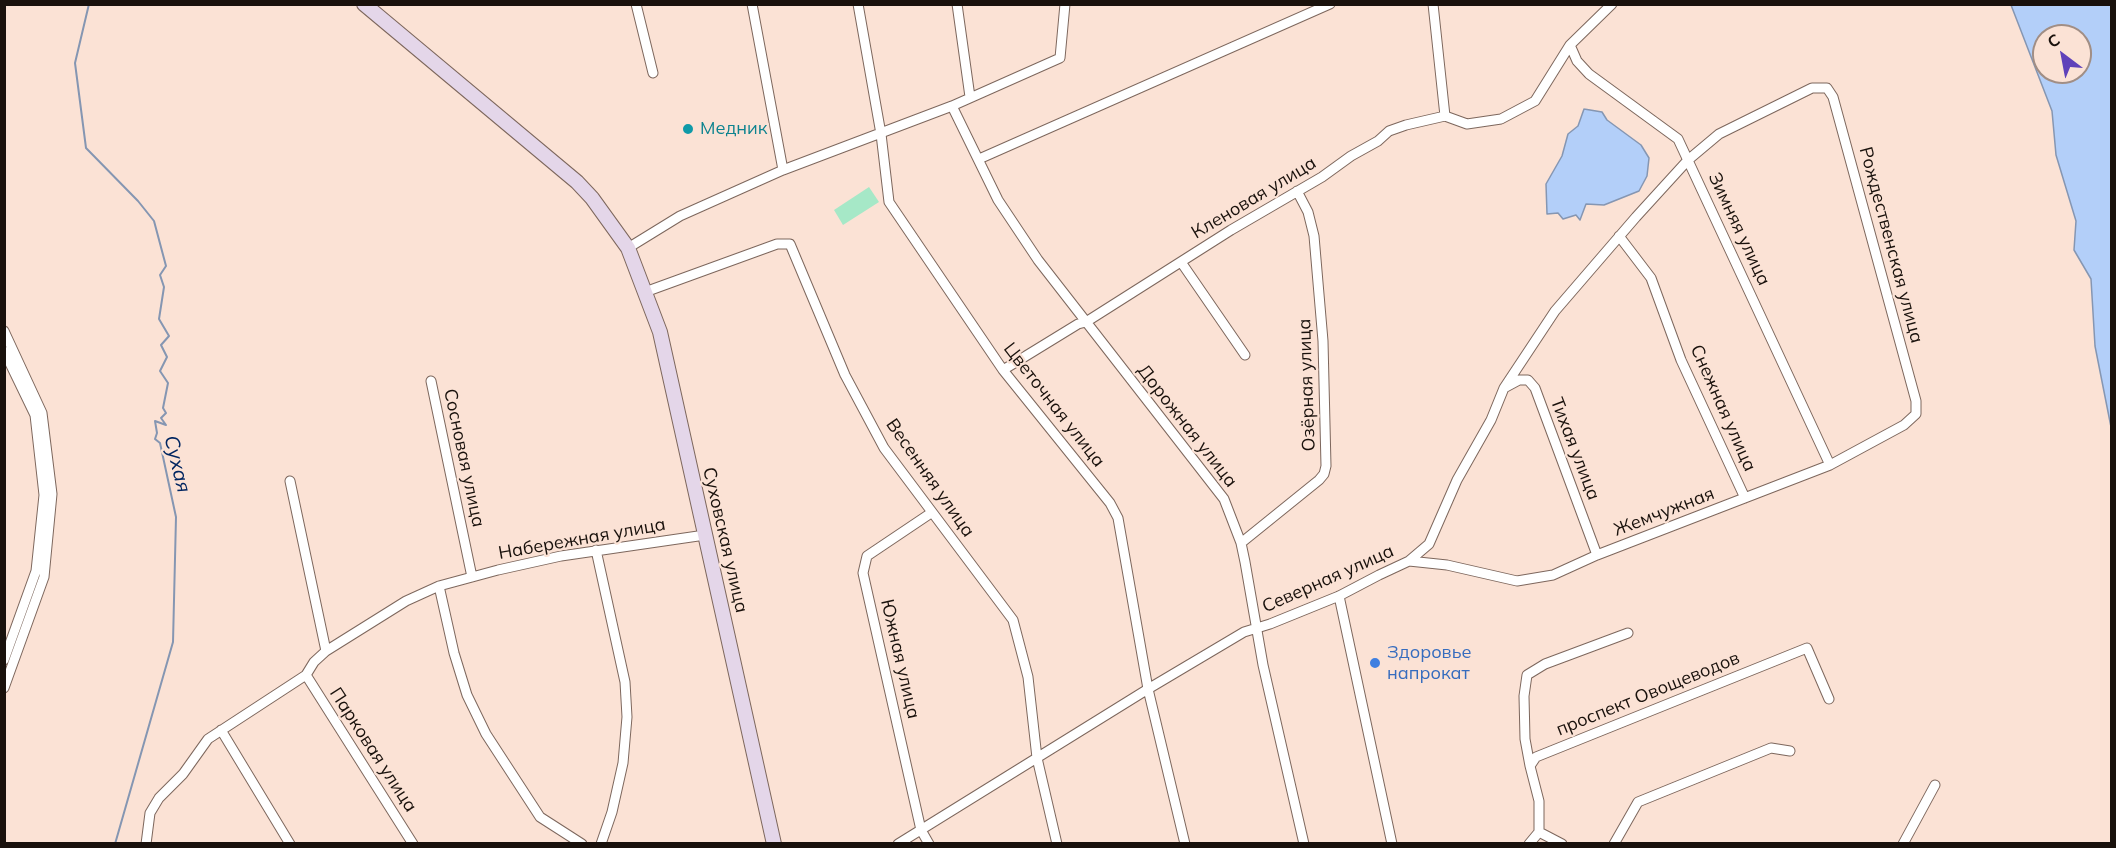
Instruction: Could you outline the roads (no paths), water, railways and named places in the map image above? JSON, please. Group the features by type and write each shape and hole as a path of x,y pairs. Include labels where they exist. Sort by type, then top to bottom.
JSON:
{"street":[{"name":"Суховская улица","path":"364,4 577,182 592,198 628,248 660,332 774,843"},
{"path":"636,4 653,73"},
{"path":"752,4 783,170"},
{"name":"Цветочная улица","path":"858,4 881,134 889,202 1003,370 1110,503 1118,518 1148,689 1185,843"},
{"path":"957,4 970,97"},
{"path":"628,248 680,216 783,170 952,106 1060,58 1065,4"},
{"path":"979,159 1330,4"},
{"path":"1433,4 1445,116"},
{"name":"Кленовая улица","path":"1003,370 1078,324 1086,322 1378,141 1389,131 1406,124 1445,116 1467,124 1501,119 1535,101 1570,45 1612,4"},
{"name":"Зимняя улица","path":"1570,45 1577,61 1589,74 1678,139 1830,465"},
{"name":"Северная улица","path":"898,843 1244,632 1257,629 1339,596 1379,574 1410,561 1429,544 1457,480 1491,420 1504,388 1555,310 1619,236 1688,160 1719,134 1812,88 1827,88"},
{"name":"Рождественская улица","path":"1827,88 1833,97 1913,389 1916,414"},
{"name":"Дорожная улица","path":"952,106 998,200 1038,260 1224,499 1241,543 1263,665 1304,843"},
{"name":"Озёрная улица","path":"1241,543 1318,480 1324,474 1326,466 1323,341 1314,236 1308,212 1297,190"},
{"name":"Снежная улица","path":"1619,236 1651,278 1681,360 1745,498"},
{"name":"Весенняя улица","path":"645,292 777,244 790,244 845,375 884,448 1013,620 1028,677 1037,758 1057,843"},
{"path":"1181,262 1245,355"},
{"path":"4,331 42,413 52,494 44,577 4,688"},
{"path":"4,351 35,415 44,495 36,571 4,660"},
{"name":"Тихая улица","path":"1504,388 1519,380 1528,380 1535,388 1598,555"},
{"name":"Сосновая улица","path":"431,381 472,577"},
{"name":"Жемчужная","path":"1410,561 1447,565 1517,581 1553,575 1598,555 1830,465 1904,425 1916,414"},
{"path":"290,481 326,651"},
{"name":"Южная улица","path":"929,843 921,830 863,573 867,556 931,513"},
{"name":"Набережная улица","path":"146,843 150,813 159,798 183,774 208,739 306,675 314,662 326,651 406,601 439,586 561,556 705,535"},
{"path":"596,550 625,682 627,717 622,763 612,812 601,843"},
{"path":"439,586 454,653 467,695 486,734 540,817 582,843"},
{"path":"1339,596 1392,843"},
{"path":"1529,843 1539,832 1539,801 1525,740 1524,696 1527,675 1545,664 1628,633"},
{"name":"проспект Овощеводов","path":"1530,766 1536,757 1807,648 1829,699"},
{"name":"Парковая улица","path":"306,675 413,843"},
{"path":"221,730 290,843"},
{"path":"1614,843 1638,802 1771,748 1790,751"},
{"path":"1903,843 1935,785"},
{"path":"1539,832 1562,843"}],"water":[{"path":"2011,5 2111,5 2111,427 2095,346 2091,279 2074,250 2076,221 2056,155 2052,111 2042,84 2092,84 2092,24 2032,24 2032,59"},
{"path":"1584,109 1602,112 1607,120 1641,145 1649,158 1647,176 1639,191 1604,205 1586,204 1580,220 1576,215 1563,219 1558,213 1547,214 1546,184 1562,156 1568,134 1578,126"}],"waterway":[{"name":"Сухая","path":"89,4 75,63 86,148 138,201 154,221 166,266 160,275 164,287 159,319 169,336 161,345 167,357 160,371 168,383 163,408 166,413 161,418 166,425 155,421 157,433 155,439 160,443 176,517 173,642 115,844"}],"place":[{"name":"Медник","path":"688,129"},
{"name":"Здоровье напрокат","path":"1375,663"}]}
